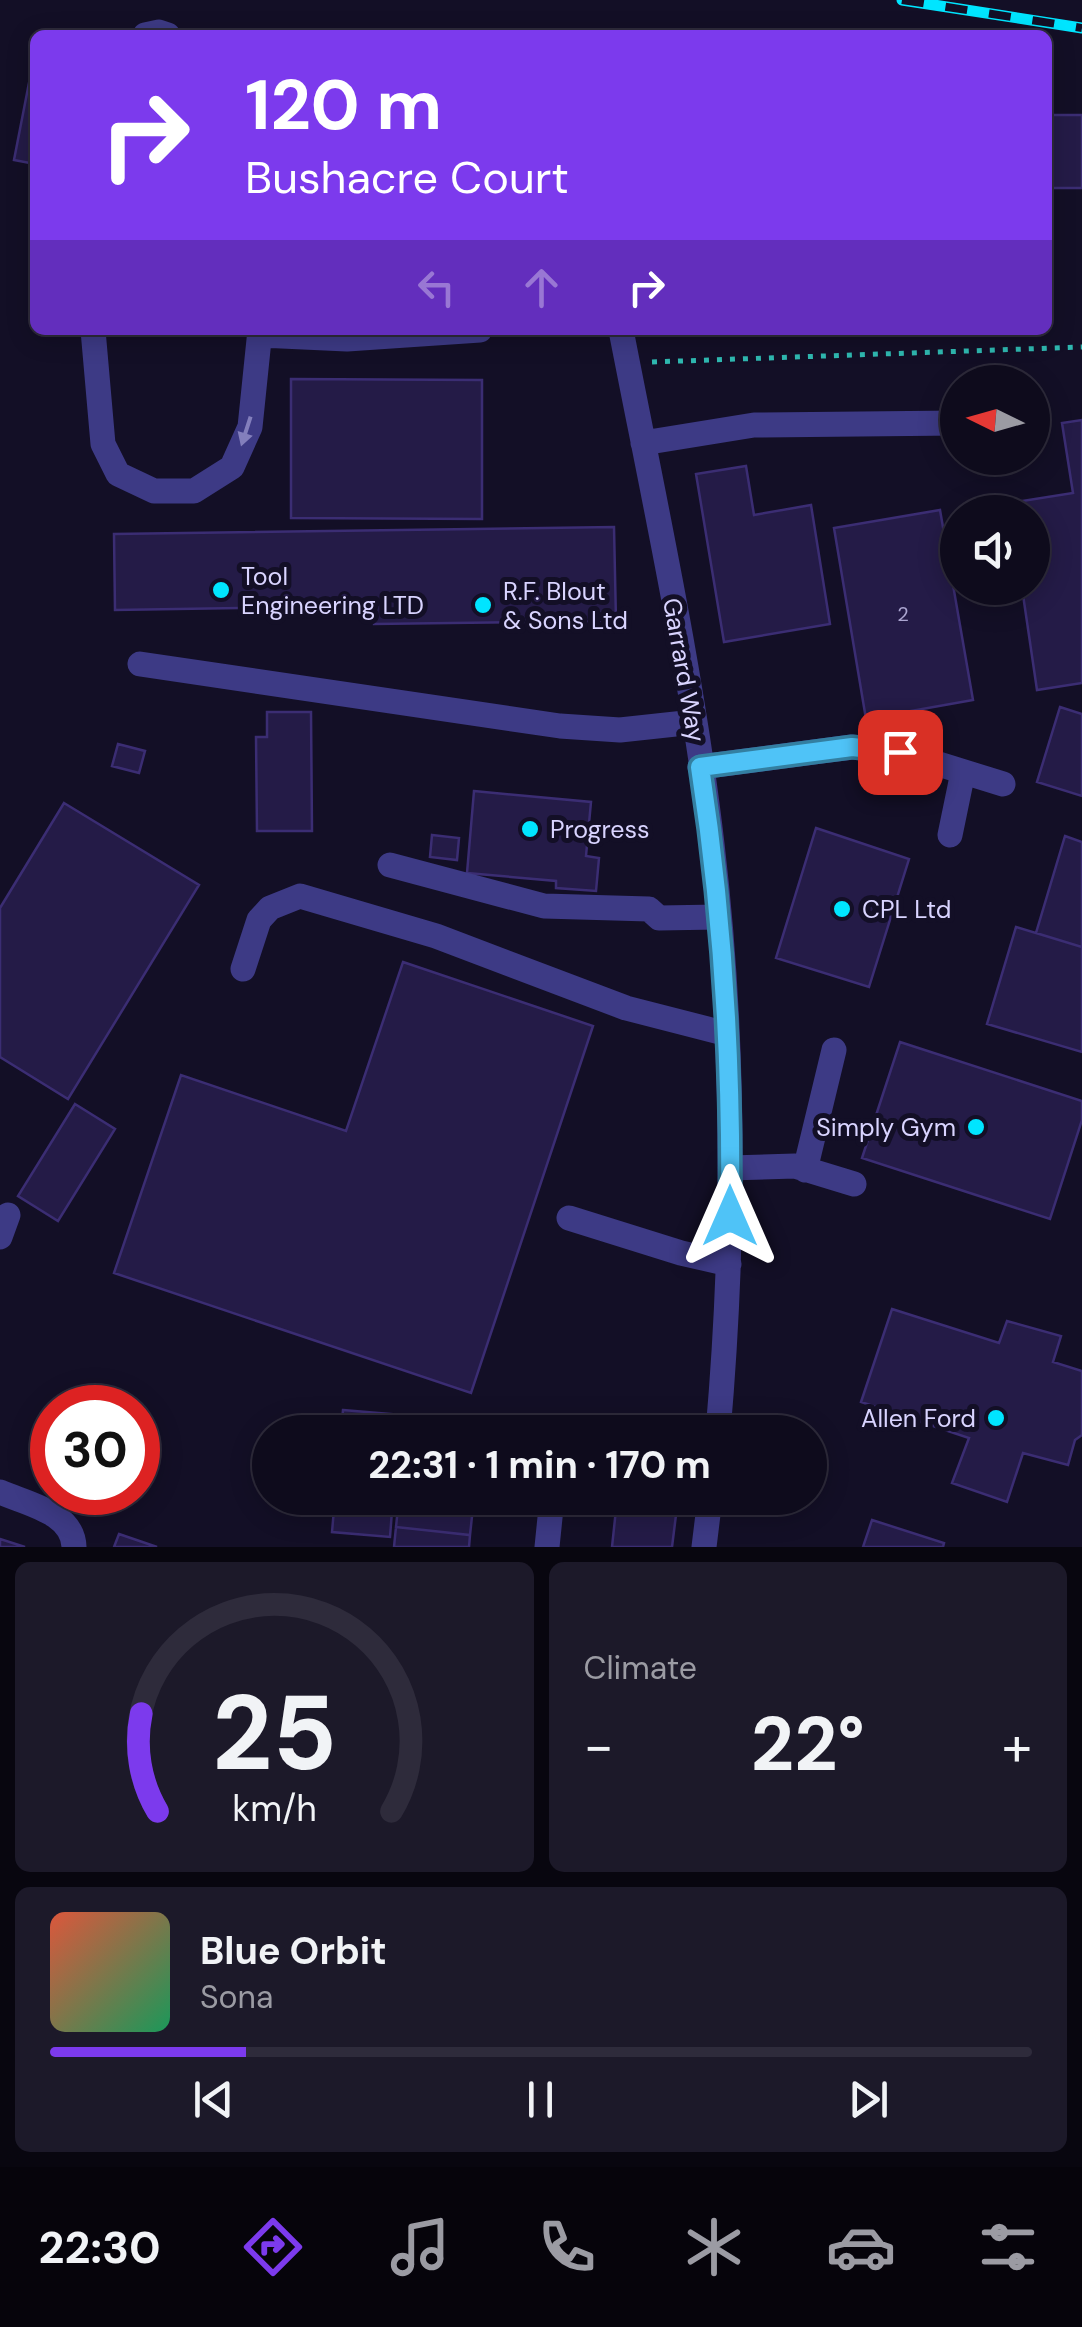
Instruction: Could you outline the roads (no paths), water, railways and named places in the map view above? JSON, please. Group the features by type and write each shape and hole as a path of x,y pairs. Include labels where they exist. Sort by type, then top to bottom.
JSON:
{"street":[{"path":"93,335 103,444 118,474 154,491 194,491 232,467 250,427 260,335"},
{"path":"304,335 397,335"},
{"name":"Garrard Way","path":"623,335 694,722 718,917 730,1168 729,1264 719,1415"},
{"path":"643,443 754,425 940,423"},
{"path":"140,664 560,726 620,730 694,722"},
{"path":"700,767 852,747 900,752 1003,784"},
{"path":"950,834 962,772"},
{"path":"390,865 544,906 649,909 659,918 718,917"},
{"path":"243,969 259,920 270,908 300,896 436,936 626,1008 726,1034"},
{"path":"805,1170 834,1050"},
{"path":"730,1168 794,1166 854,1184"},
{"path":"569,1218 729,1264"},
{"path":"0,1492 62,1518 73,1536 74,1547"},
{"path":"547,1547 550,1515"},
{"path":"704,1547 708,1515"}],"railway":[{"path":"902,0 1082,28"}],"place":[{"name":"Tool Engineering LTD","path":"221,590"},
{"name":"R.F. Blout & Sons Ltd","path":"483,605"},
{"name":"Progress","path":"530,829"},
{"name":"CPL Ltd","path":"842,909"},
{"name":"Simply Gym","path":"976,1127"},
{"name":"Allen Ford","path":"996,1418"}]}
